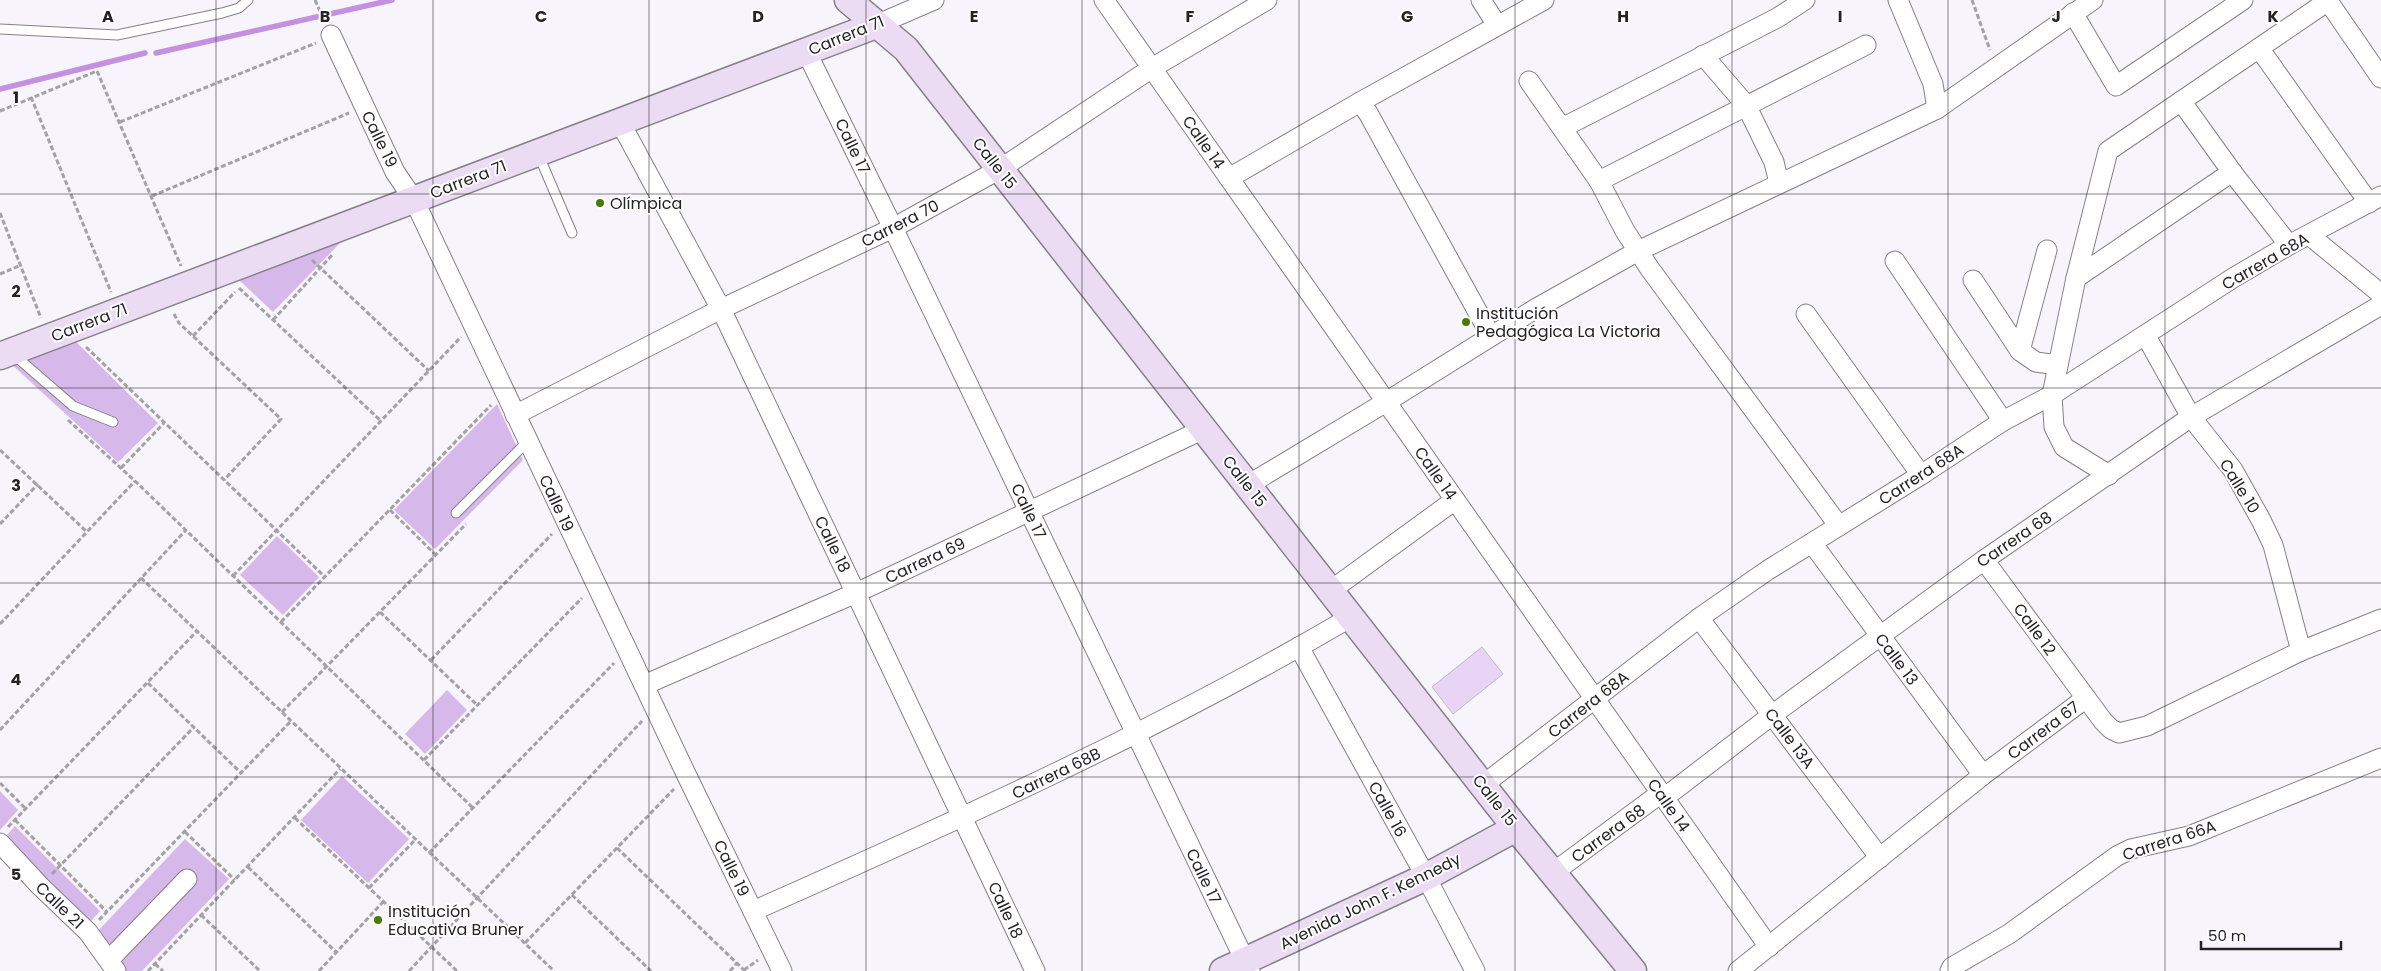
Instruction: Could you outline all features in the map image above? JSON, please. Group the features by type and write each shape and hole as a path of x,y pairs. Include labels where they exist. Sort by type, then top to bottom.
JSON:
{"street":[{"name":"Calle 15","path":"848,0 906,50 1482,785 1633,971"},
{"name":"Carrera 71","path":"5,354 188,285 230,280 295,244 876,25 934,0"},
{"name":"Calle 14","path":"1104,0 1769,947"},
{"name":"Carrera 70","path":"515,415 721,309 893,228 1000,169 1152,68 1268,0"},
{"path":"1481,0 1497,25"},
{"path":"1230,178 1360,102 1544,0"},
{"path":"1562,128 1777,18 1805,0"},
{"path":"1898,0 1933,84 1937,109"},
{"path":"1248,485 1491,336 1638,251 1937,109 2093,0"},
{"path":"2109,475 2064,447 2054,427 2052,395 2076,278 2108,150 2328,1 2381,78"},
{"path":"2073,13 2116,86 2233,3"},
{"name":"Calle 19","path":"328,42 364,107 395,172 414,200 654,707 782,971"},
{"path":"1599,181 1866,44"},
{"path":"2259,48 2375,200"},
{"name":"Calle 17","path":"806,51 1136,734 1239,968"},
{"path":"1703,55 1746,105 1774,162 1779,183"},
{"path":"1529,81 1599,181 1638,251 1839,526"},
{"path":"2181,101 2232,172 2289,245"},
{"path":"1360,102 1368,112 1491,336"},
{"name":"Calle 18","path":"620,122 721,309 964,817 1035,971"},
{"path":"2076,278 2232,172"},
{"name":"Carrera 68A","path":"1482,785 1699,618 1768,570 1921,475 2003,421 2052,395 2146,336 2232,278 2289,245 2375,200"},
{"path":"2309,235 2381,294"},
{"path":"2020,352 2047,250"},
{"path":"1895,261 2003,421"},
{"path":"1973,280 2020,352 2036,362 2058,365"},
{"name":"Carrera 68","path":"1554,872 1662,796 1984,560 2191,417 2381,305"},
{"path":"1806,314 1921,475"},
{"name":"Calle 10","path":"2146,336 2191,417 2233,470 2262,520 2273,545 2301,651"},
{"name":"Carrera 69","path":"644,685 856,593 1204,429"},
{"path":"1330,591 1455,500"},
{"name":"Calle 13","path":"1812,543 1983,774"},
{"name":"Calle 12","path":"1984,560 2086,698"},
{"name":"Carrera 68B","path":"753,911 964,817 1136,734 1351,617"},
{"name":"Calle 13A","path":"1699,618 1880,858"},
{"name":"Carrera 67","path":"1738,971 1983,774 2086,698 2111,729 2119,733 2133,731 2147,726 2301,651 2381,619"},
{"name":"Calle 16","path":"1299,647 1426,877 1475,971"},
{"name":"Carrera 66A","path":"1950,971 1952,967 2009,934 2117,856 2131,848 2189,836 2381,758"},
{"name":"Avenida John F. Kennedy","path":"1239,968 1426,877 1516,828"},
{"name":"Calle 21","path":"2,836 40,886 88,932 112,966"},
{"path":"112,966 187,879"}],"lane":[{"path":"0,29 117,35 222,13 238,8 248,0"},
{"path":"537,153 572,233"},
{"path":"5,354 73,406 113,422"},
{"path":"456,513 528,441"}],"path":[{"path":"1972,0 1996,67"},
{"path":"120,122 310,44 328,42"},
{"path":"0,111 97,71 152,196 188,285"},
{"path":"31,97 118,311"},
{"path":"152,196 364,107"},
{"path":"0,213 21,265 58,334 164,423 325,577"},
{"path":"295,244 428,371"},
{"path":"273,320 340,247"},
{"path":"0,274 21,265"},
{"path":"193,336 230,280 380,421"},
{"path":"161,295 179,323 281,419 224,480"},
{"path":"233,576 473,324"},
{"path":"281,622 504,392"},
{"path":"64,417 135,481 473,808"},
{"path":"121,468 164,423"},
{"path":"0,450 87,532"},
{"path":"0,624 135,481"},
{"path":"0,524 38,484"},
{"path":"390,510 436,555"},
{"path":"431,660 565,520"},
{"path":"282,712 468,521"},
{"path":"0,730 186,530"},
{"path":"141,578 554,971"},
{"path":"424,760 596,585"},
{"path":"380,612 477,705"},
{"path":"2,836 15,820 197,631"},
{"path":"429,853 627,650"},
{"path":"148,683 241,773"},
{"path":"409,971 478,899 654,707"},
{"path":"88,932 291,721"},
{"path":"40,886 194,727"},
{"path":"148,971 340,769"},
{"path":"525,944 687,776"},
{"path":"0,783 26,809"},
{"path":"295,818 457,971"},
{"path":"15,820 107,912"},
{"path":"185,832 235,880"},
{"path":"369,888 415,840"},
{"path":"617,848 745,971"},
{"path":"248,867 336,952"},
{"path":"572,895 651,971"},
{"path":"319,971 383,902"},
{"path":"201,915 260,971"},
{"path":"730,971 737,963"},
{"path":"155,964 163,971"}],"shaded area":[{"path":"342,241 273,312 238,279"},
{"path":"71,337 158,423 118,462 9,362"},
{"path":"497,404 523,460 435,549 394,510"},
{"path":"277,536 319,577 283,615 240,575"},
{"path":"447,690 467,710 425,754 405,734"},
{"path":"342,776 409,839 368,883 301,820"},
{"path":"0,791 18,810 0,830"},
{"path":"15,826 100,911 88,924 32,865 7,835"},
{"path":"185,839 229,879 142,971 126,971 97,932"}],"building":[{"path":"1482,647 1503,674 1453,714 1432,687"}],"waterway":[{"path":"156,53 392,0"},
{"path":"0,89 145,53"}],"place":[{"name":"Olímpica","path":"600,203"},
{"name":"Institución Pedagógica La Victoria","path":"1466,322"},
{"name":"Institución Educativa Bruner","path":"378,920"}]}
